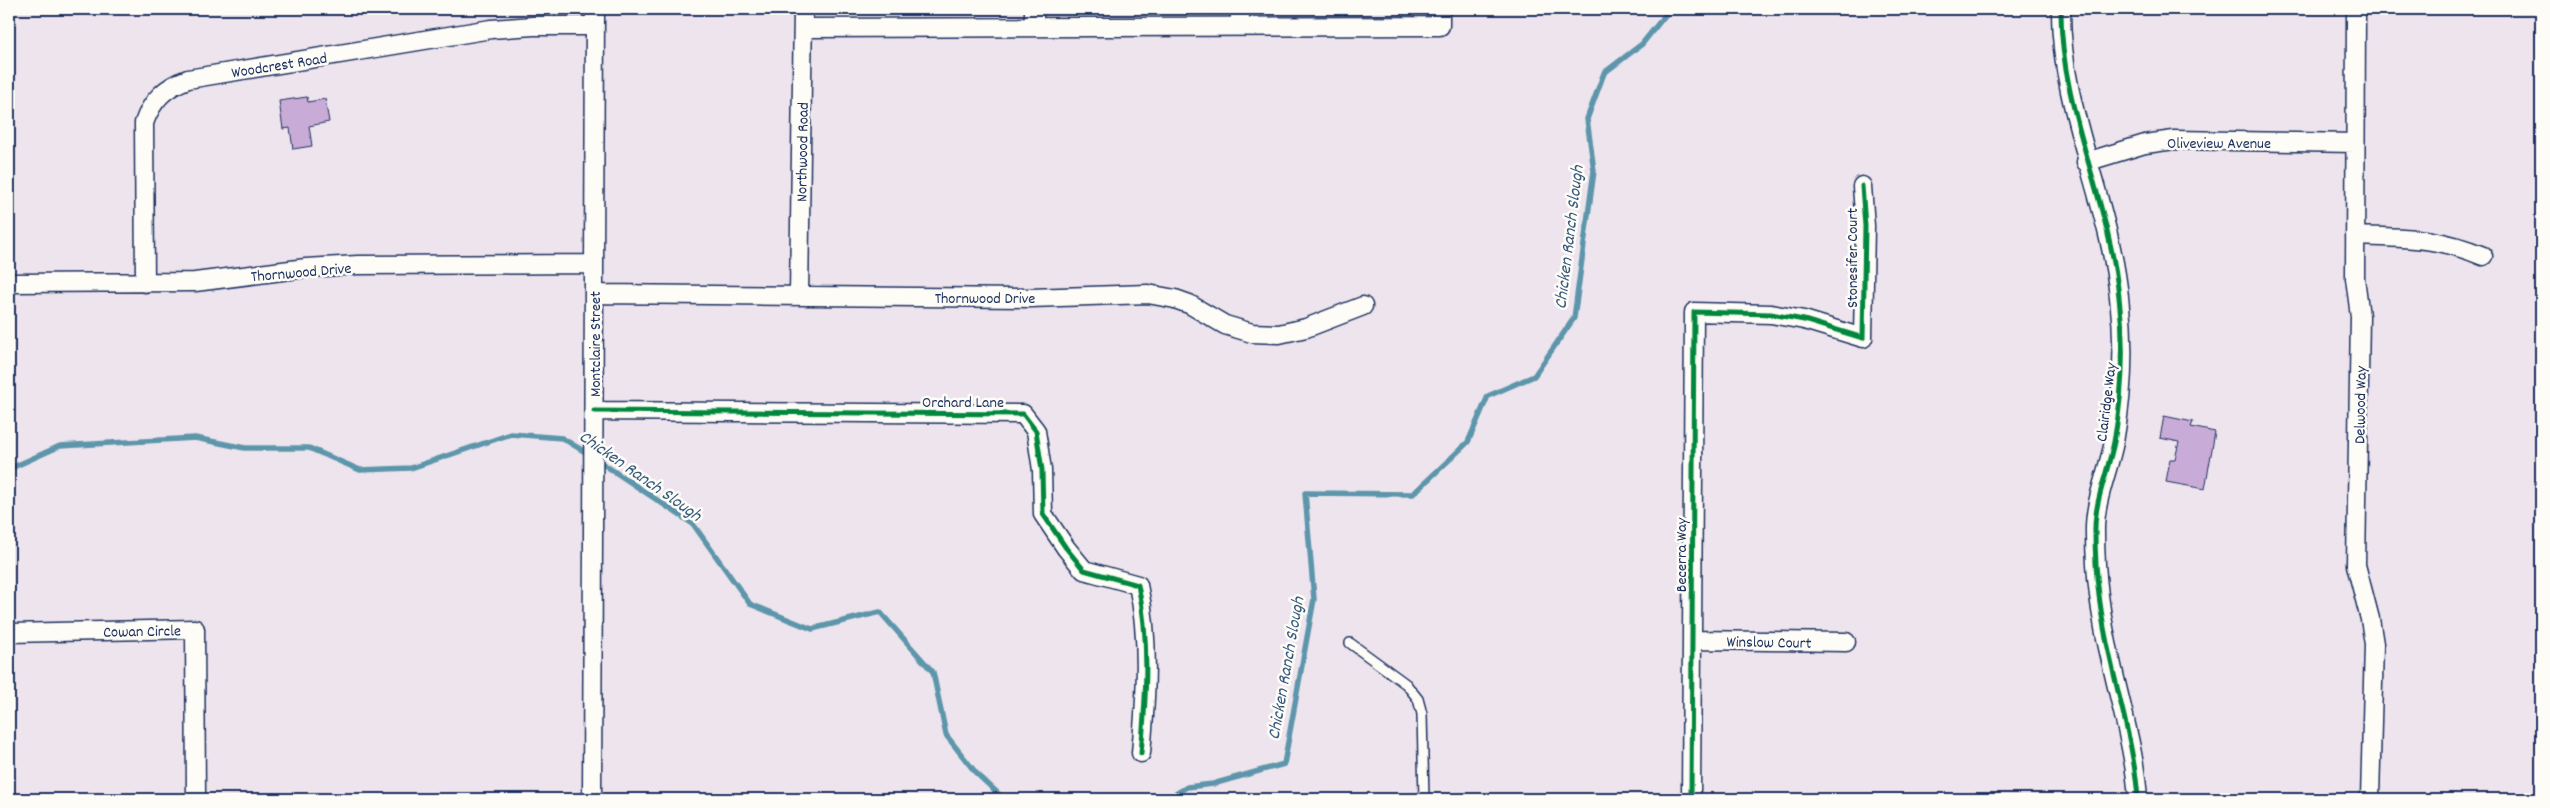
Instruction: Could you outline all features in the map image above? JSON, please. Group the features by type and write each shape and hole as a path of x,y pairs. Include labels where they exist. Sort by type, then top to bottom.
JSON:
{"street":[{"name":"Northwood Road","path":"800,296 803,9"},
{"path":"1034,9 1034,27"},
{"path":"1240,9 1240,26"},
{"name":"Clairidge Way","path":"2062,9 2064,62 2086,162 2108,232 2119,294 2123,333 2121,404 2114,445 2098,502 2095,529 2096,572 2110,660 2126,722 2136,773 2138,799"},
{"name":"Delwood Way","path":"2356,9 2355,278 2360,316 2356,565 2370,618 2374,644 2370,799"},
{"name":"Montclaire Street","path":"592,799 595,17"},
{"name":"Woodcrest Road","path":"145,283 144,122 156,99 176,83 188,79 491,29 533,26 595,17"},
{"path":"802,28 1240,26 1440,17"},
{"name":"Oliveview Avenue","path":"2086,162 2145,144 2174,140 2355,143"},
{"name":"Stonesifer Court","path":"1694,312 1771,314 1804,320 1863,338 1865,226 1862,186"},
{"path":"2355,236 2429,239 2455,244 2483,256"},
{"name":"Thornwood Drive","path":"9,282 195,282 306,268 358,265 594,264"},
{"name":"Thornwood Drive","path":"594,294 1030,298 1148,294 1175,299 1189,304 1225,325 1252,333 1279,334 1306,328 1363,306"},
{"name":"Becerra Way","path":"1691,799 1694,312"},
{"name":"Orchard Lane","path":"594,411 1023,414 1036,431 1042,470 1043,514 1084,570 1138,585 1142,604 1146,686 1141,753"},
{"name":"Cowan Circle","path":"9,633 194,629 196,799"},
{"name":"Winslow Court","path":"1692,640 1846,642"}],"lane":[{"path":"1350,643 1406,684 1418,699 1422,714 1424,799"}],"building":[{"path":"307,97 308,102 325,99 329,122 309,126 312,146 293,149 290,128 283,129 279,101"},
{"path":"2164,416 2193,422 2191,427 2215,432 2205,489 2166,482 2170,459 2175,459 2179,442 2160,438"}],"waterway":[{"name":"Chicken Ranch Slough","path":"1167,799 1187,787 1213,784 1284,764 1314,599 1305,493 1413,494 1468,442 1488,396 1534,376 1574,318 1594,171 1587,119 1604,73 1642,44 1670,9"},
{"name":"Chicken Ranch Slough","path":"9,469 60,446 195,438 245,448 309,448 360,470 411,468 511,434 562,438 590,455"},
{"name":"Chicken Ranch Slough","path":"597,460 693,524 750,604 812,629 880,612 933,672 946,735 976,773 1004,799"}],"cycle path":[{"path":"2061,9 2063,46 2068,82 2076,118 2106,225 2114,261 2121,315 2122,369 2119,406 2114,442 2095,521 2095,549 2097,581 2104,629 2131,747 2138,799"},
{"path":"1691,799 1694,312 1771,314 1804,320 1863,338 1865,226 1862,186"},
{"path":"594,411 1023,414 1036,431 1042,470 1043,514 1066,548 1084,570 1138,585 1146,647 1141,753"}]}
